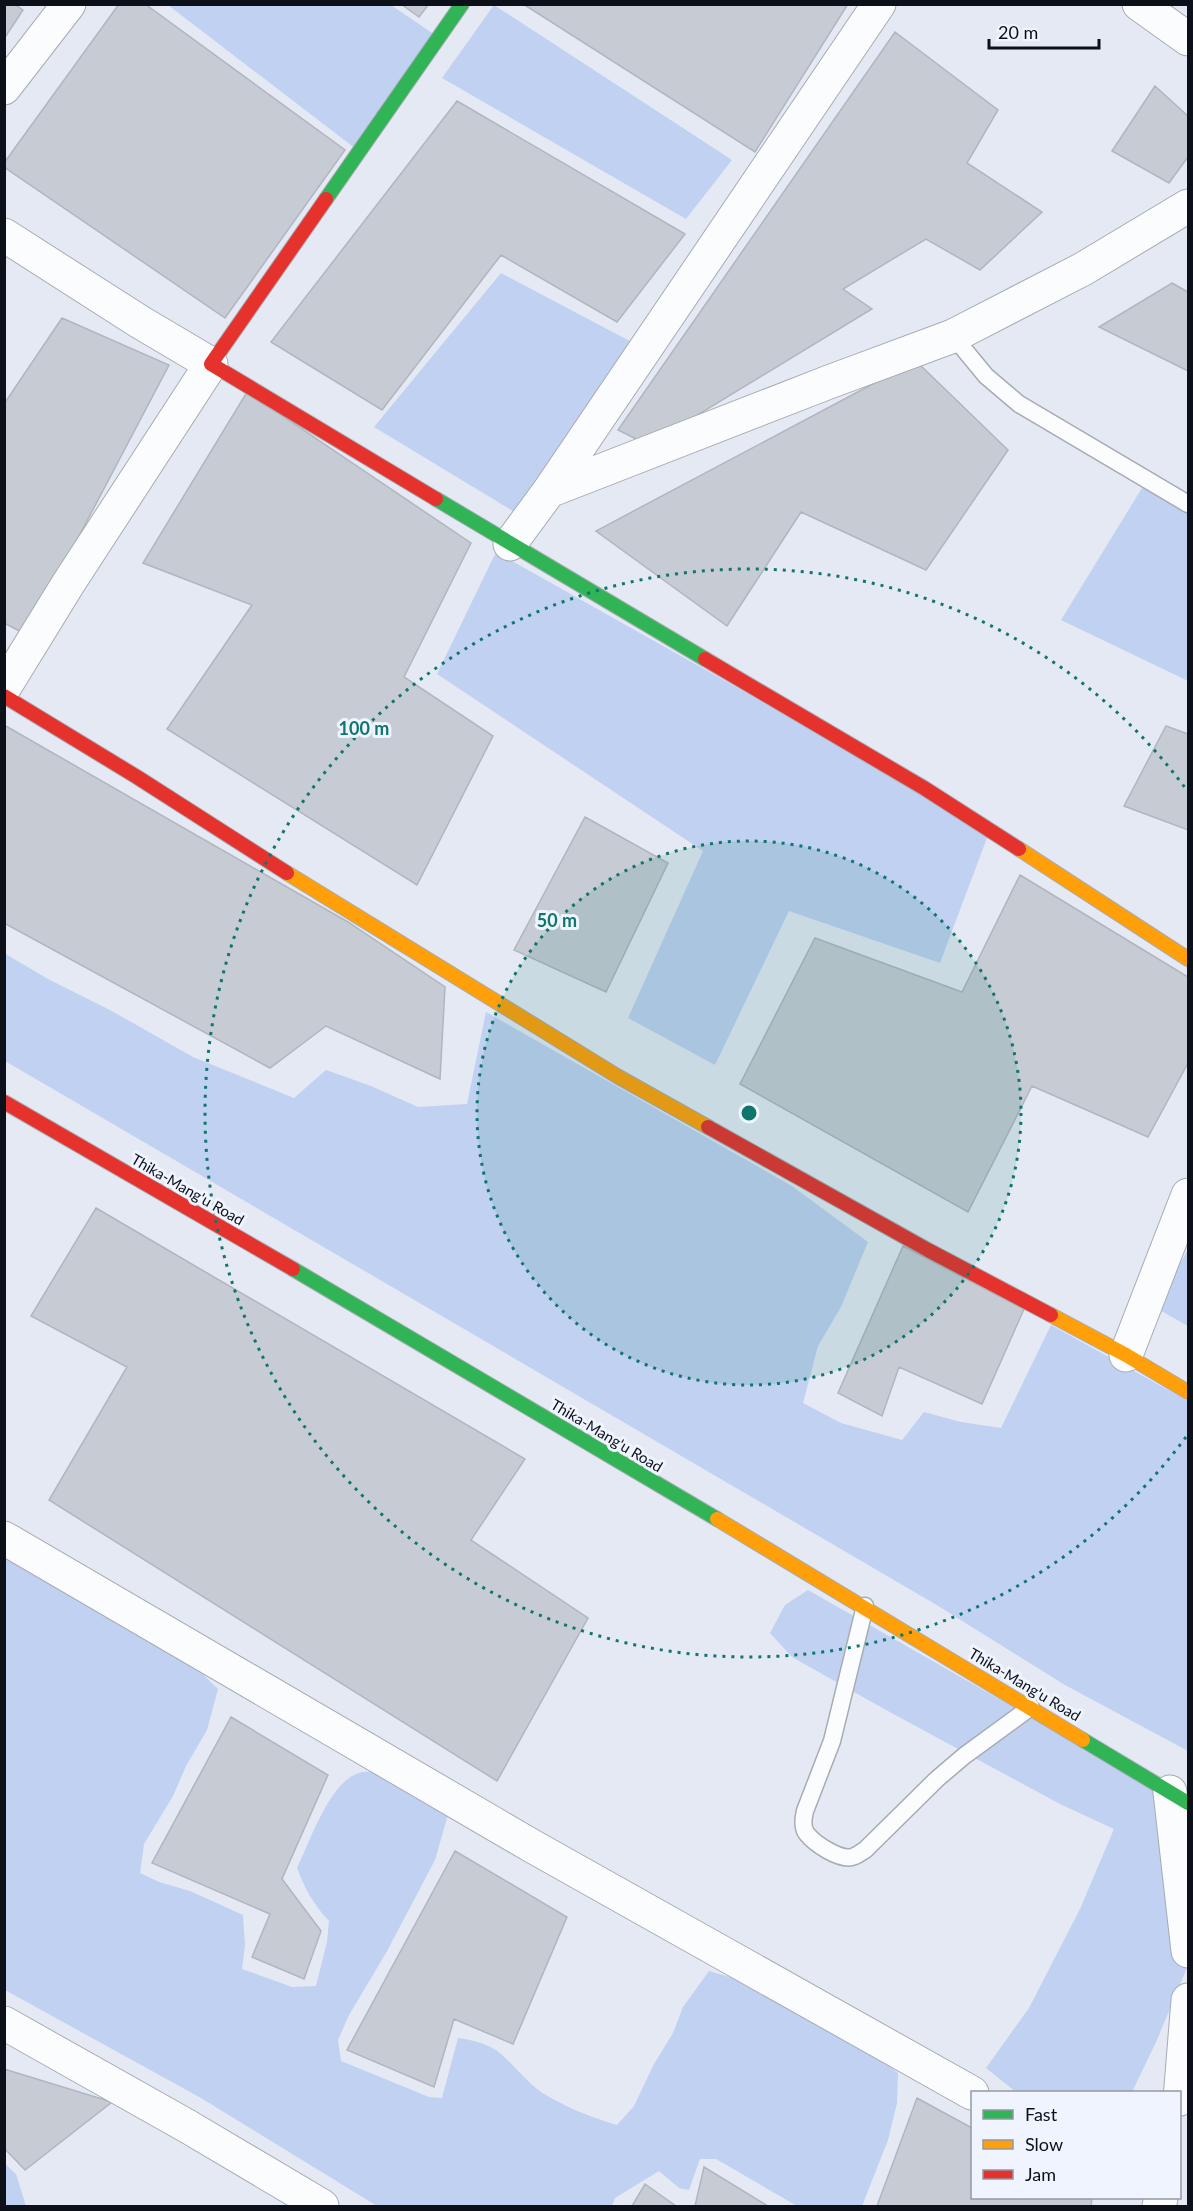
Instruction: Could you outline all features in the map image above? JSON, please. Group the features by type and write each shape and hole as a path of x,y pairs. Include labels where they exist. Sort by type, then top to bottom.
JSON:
{"main road":[{"path":"462,4 211,364 510,544 924,788 1188,959"},
{"path":"4,696 137,777 342,908 617,1076 928,1250 1126,1355 1188,1392"},
{"name":"Thika-Mang'u Road","path":"4,1102 865,1606 1179,1798"}],"street":[{"path":"4,88 69,4"},
{"path":"510,544 549,491 879,4"},
{"path":"1139,4 1188,39"},
{"path":"549,491 953,336 1083,270 1188,206"},
{"path":"4,235 140,322 211,364 68,584 4,688"},
{"path":"1126,1355 1188,1195"},
{"path":"4,1538 532,1846 971,2092"},
{"path":"1179,1798 1188,1951"},
{"path":"1180,2091 1188,2000"},
{"path":"4,2023 322,2206"}],"lane":[{"path":"953,336 986,376 1019,404 1188,504"},
{"path":"865,1606 832,1741 805,1811 803,1822 807,1834 828,1850 844,1857 854,1856 865,1850 946,1771 1031,1707"}],"shaded area":[{"path":"168,5 391,5 435,35 356,149"},
{"path":"494,5 732,160 686,219 442,78"},
{"path":"501,273 641,347 526,519 374,427"},
{"path":"1150,475 1188,499 1188,681 1061,620"},
{"path":"496,552 990,830 940,963 789,911 715,1065 628,1018 703,851 437,674"},
{"path":"4,953 193,1057 294,1098 326,1070 371,1086 418,1107 467,1104 486,1012 792,1186 868,1242 841,1307 818,1346 803,1403 841,1423 902,1440 924,1412 961,1422 1001,1428 1051,1325 1188,1401 1188,1751 1065,1685 935,1604 5,1061"},
{"path":"1188,1249 1188,1326 1156,1308"},
{"path":"4,1554 194,1666 218,1689 207,1730 186,1766 173,1796 144,1844 140,1873 159,1882 190,1891 243,1915 245,1945 242,1969 292,1987 316,1986 327,1942 329,1921 310,1896 297,1868 325,1807 346,1781 358,1773 371,1772 392,1778 449,1811 435,1860 386,1953 349,2015 338,2040 341,2061 429,2097 442,2098 458,2038 469,2040 497,2051 541,2092 578,2111 617,2125 634,2106 654,2064 673,2033 683,2007 709,1971 756,1985 866,2048 898,2073 897,2103 888,2140 862,2206 797,2206 716,2159 700,2159 689,2190 679,2188 659,2171 615,2198 612,2206 377,2206 201,2098 5,1990"},
{"path":"808,1590 1159,1790 1188,1965 1157,2040 1132,2091 1015,2091 986,2068 1029,2008 1080,1909 1114,1829 1060,1804 792,1657 770,1633 785,1605"},
{"path":"5,2164 16,2174 26,2206 5,2206"}],"building":[{"path":"4,4 14,4 23,10 4,39"},
{"path":"119,4 145,4 345,150 225,318 4,167 4,163"},
{"path":"401,4 429,4 419,17"},
{"path":"523,4 848,4 755,152"},
{"path":"895,32 998,110 967,163 1042,212 980,270 926,239 843,289 872,309 648,445 618,430"},
{"path":"1155,86 1188,116 1188,157 1169,183 1112,151"},
{"path":"457,101 685,234 617,322 501,255 382,410 271,342"},
{"path":"1172,283 1188,292 1188,371 1099,327"},
{"path":"62,318 169,365 27,635 4,623 4,404"},
{"path":"916,361 1008,450 926,570 801,512 727,626 596,531"},
{"path":"247,392 471,543 404,677 493,736 417,885 167,729 252,605 143,563"},
{"path":"4,725 348,922 445,987 440,1079 326,1026 270,1068 4,923"},
{"path":"1166,726 1188,734 1188,830 1124,806"},
{"path":"585,817 668,863 606,992 514,950"},
{"path":"1020,875 1188,977 1188,1063 1148,1137 1032,1086 968,1212 740,1084 815,938 962,992"},
{"path":"96,1208 525,1459 471,1540 588,1618 497,1781 49,1500 127,1367 31,1316"},
{"path":"903,1246 1024,1309 982,1404 899,1367 882,1416 838,1393"},
{"path":"231,1717 328,1775 282,1879 321,1931 304,1979 252,1957 270,1914 152,1863"},
{"path":"455,1851 567,1917 513,2044 454,2019 434,2087 347,2050"},
{"path":"4,2069 112,2102 25,2170 4,2148"},
{"path":"917,2098 971,2127 971,2199 1092,2199 1091,2206 877,2206"},
{"path":"704,2167 768,2206 695,2206"},
{"path":"645,2184 676,2206 632,2206"}],"traffic: fast":[{"path":"326,199 462,4"},
{"path":"436,499 705,659"},
{"path":"293,1269 717,1519"},
{"path":"1083,1740 1188,1803"}],"traffic: slow":[{"path":"1019,849 1188,959"},
{"path":"287,873 617,1076 708,1127"},
{"path":"1051,1315 1126,1355 1188,1392"},
{"path":"717,1519 1083,1740"}],"traffic: jam":[{"path":"326,199 211,364 436,499"},
{"path":"705,659 924,788 1019,849"},
{"path":"4,696 137,777 287,873"},
{"path":"4,1102 293,1269"},
{"path":"708,1127 928,1250 1051,1315"}]}
